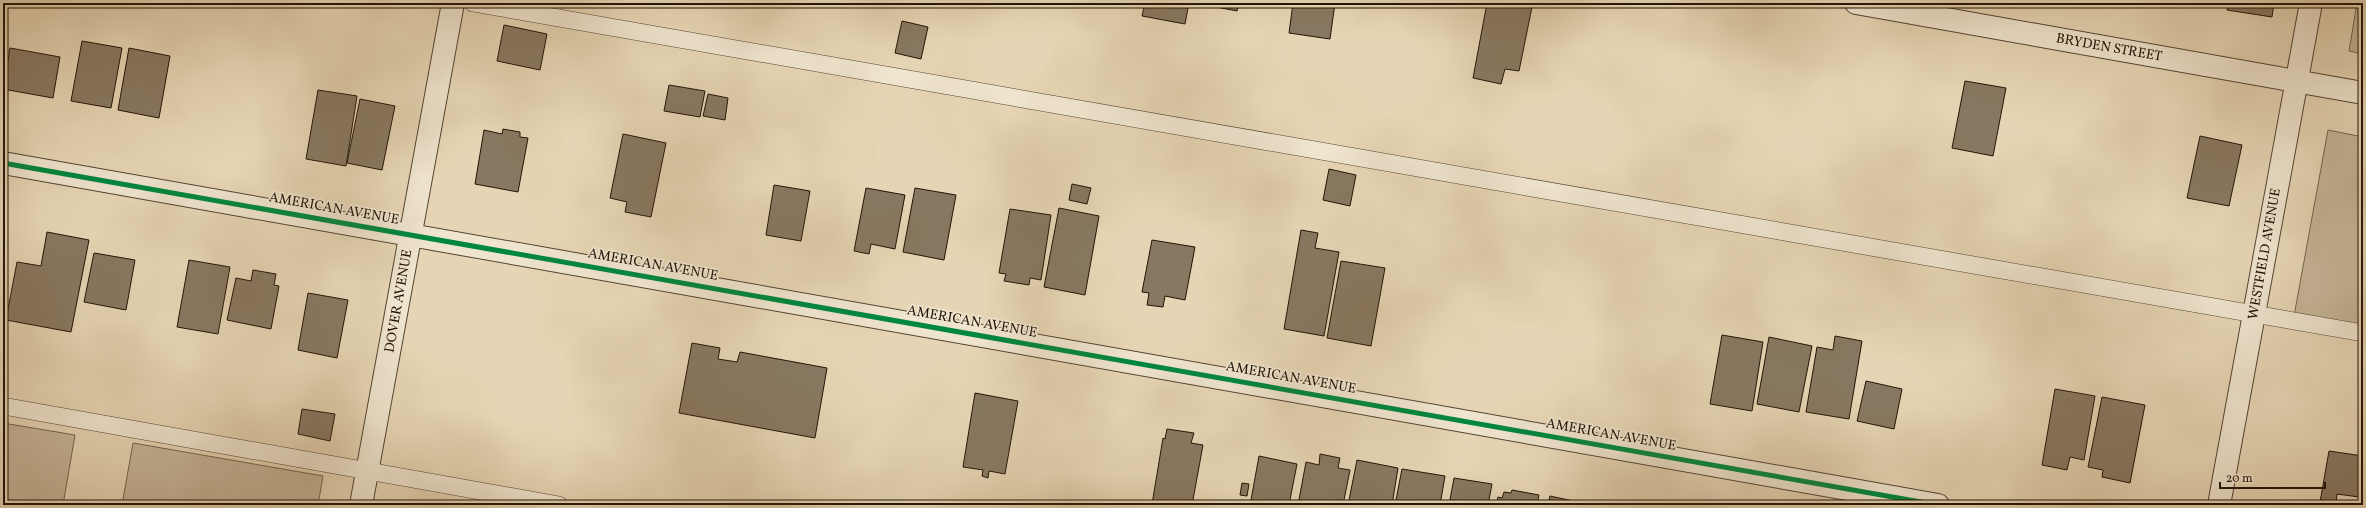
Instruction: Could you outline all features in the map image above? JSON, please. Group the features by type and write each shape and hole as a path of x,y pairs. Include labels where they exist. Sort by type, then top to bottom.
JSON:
{"street":[{"name":"DOVER AVENUE","path":"361,505 453,3"},
{"name":"BRYDEN STREET","path":"1856,3 2363,93"},
{"name":"WESTFIELD AVENUE","path":"2219,505 2311,3"},
{"name":"AMERICAN AVENUE","path":"3,163 1938,505"}],"lane":[{"path":"473,3 2363,334"},
{"path":"3,406 559,505"}],"shaded area":[{"path":"2357,3 2363,3 2363,54 2349,51"},
{"path":"2328,130 2363,137 2363,329 2294,316"},
{"path":"3,423 75,435 63,505 3,505"},
{"path":"133,443 323,476 318,505 122,505"}],"building":[{"path":"1145,3 1189,3 1185,24 1142,16"},
{"path":"1195,3 1239,3 1237,11"},
{"path":"1293,3 1335,3 1330,39 1289,33"},
{"path":"1487,3 1513,3 1532,7 1519,71 1505,69 1501,84 1473,78"},
{"path":"2228,3 2274,3 2272,17 2227,10"},
{"path":"902,21 928,27 921,59 895,53"},
{"path":"504,25 547,34 540,70 497,61"},
{"path":"82,41 122,48 111,108 71,101"},
{"path":"10,48 60,57 53,98 3,89"},
{"path":"129,48 170,56 159,118 118,110"},
{"path":"1965,81 2006,88 1993,156 1952,148"},
{"path":"669,85 705,91 700,117 664,111"},
{"path":"318,90 357,96 346,166 306,159"},
{"path":"708,94 728,98 725,120 703,116"},
{"path":"360,99 395,106 382,170 347,163"},
{"path":"503,129 520,132 520,137 528,138 518,192 475,184 484,130 502,134"},
{"path":"623,134 666,143 651,217 625,212 627,202 610,198"},
{"path":"2200,136 2242,145 2229,206 2187,198"},
{"path":"1329,169 1356,175 1350,206 1323,200"},
{"path":"1072,184 1091,188 1087,204 1069,200"},
{"path":"774,185 810,191 801,241 766,235"},
{"path":"866,188 905,195 895,249 871,244 869,254 854,251"},
{"path":"915,188 956,195 944,260 903,252"},
{"path":"1059,208 1099,216 1085,295 1044,287"},
{"path":"1010,209 1051,215 1041,280 1030,278 1029,285 1004,281 1006,274 999,273"},
{"path":"1301,230 1318,233 1315,248 1339,252 1324,336 1284,329"},
{"path":"47,232 89,240 71,332 6,320 17,262 41,266"},
{"path":"1152,240 1195,247 1185,300 1165,296 1163,307 1147,305 1149,293 1142,292"},
{"path":"94,253 135,260 126,310 84,302"},
{"path":"189,260 230,267 218,334 177,327"},
{"path":"1341,261 1385,268 1371,346 1327,338"},
{"path":"253,270 276,274 274,285 279,286 271,329 227,320 236,278 251,281"},
{"path":"308,293 348,300 337,358 298,350"},
{"path":"1722,335 1763,342 1752,411 1710,404"},
{"path":"1835,336 1862,341 1849,419 1806,412 1817,347 1833,350"},
{"path":"1769,337 1812,346 1799,412 1757,404"},
{"path":"692,343 720,348 718,359 737,362 740,352 827,368 815,438 679,413"},
{"path":"1866,381 1902,389 1894,429 1857,421"},
{"path":"2055,389 2095,396 2084,460 2070,457 2067,470 2042,465"},
{"path":"975,393 1018,401 1005,474 989,471 988,478 982,476 983,470 963,467"},
{"path":"2102,397 2145,405 2130,483 2102,477 2103,470 2088,467"},
{"path":"302,409 335,414 330,441 298,434"},
{"path":"1167,429 1194,433 1191,443 1203,445 1192,505 1152,504 1163,438 1165,439"},
{"path":"2329,451 2363,456 2363,473 2359,497 2337,494 2336,505 2320,502"},
{"path":"1320,454 1340,458 1338,468 1350,470 1343,505 1298,505 1306,462 1319,465"},
{"path":"1259,456 1297,464 1289,505 1251,500"},
{"path":"1357,460 1398,468 1392,505 1348,505"},
{"path":"1402,469 1445,476 1440,505 1395,505"},
{"path":"1454,478 1492,484 1488,505 1449,505"},
{"path":"1242,483 1249,484 1247,496 1240,495"},
{"path":"1512,490 1539,495 1537,505 1496,505 1498,497 1502,498 1504,492 1511,493"},
{"path":"1550,496 1583,503 1583,505 1548,505"}],"cycle path":[{"path":"3,163 1938,505"}]}
